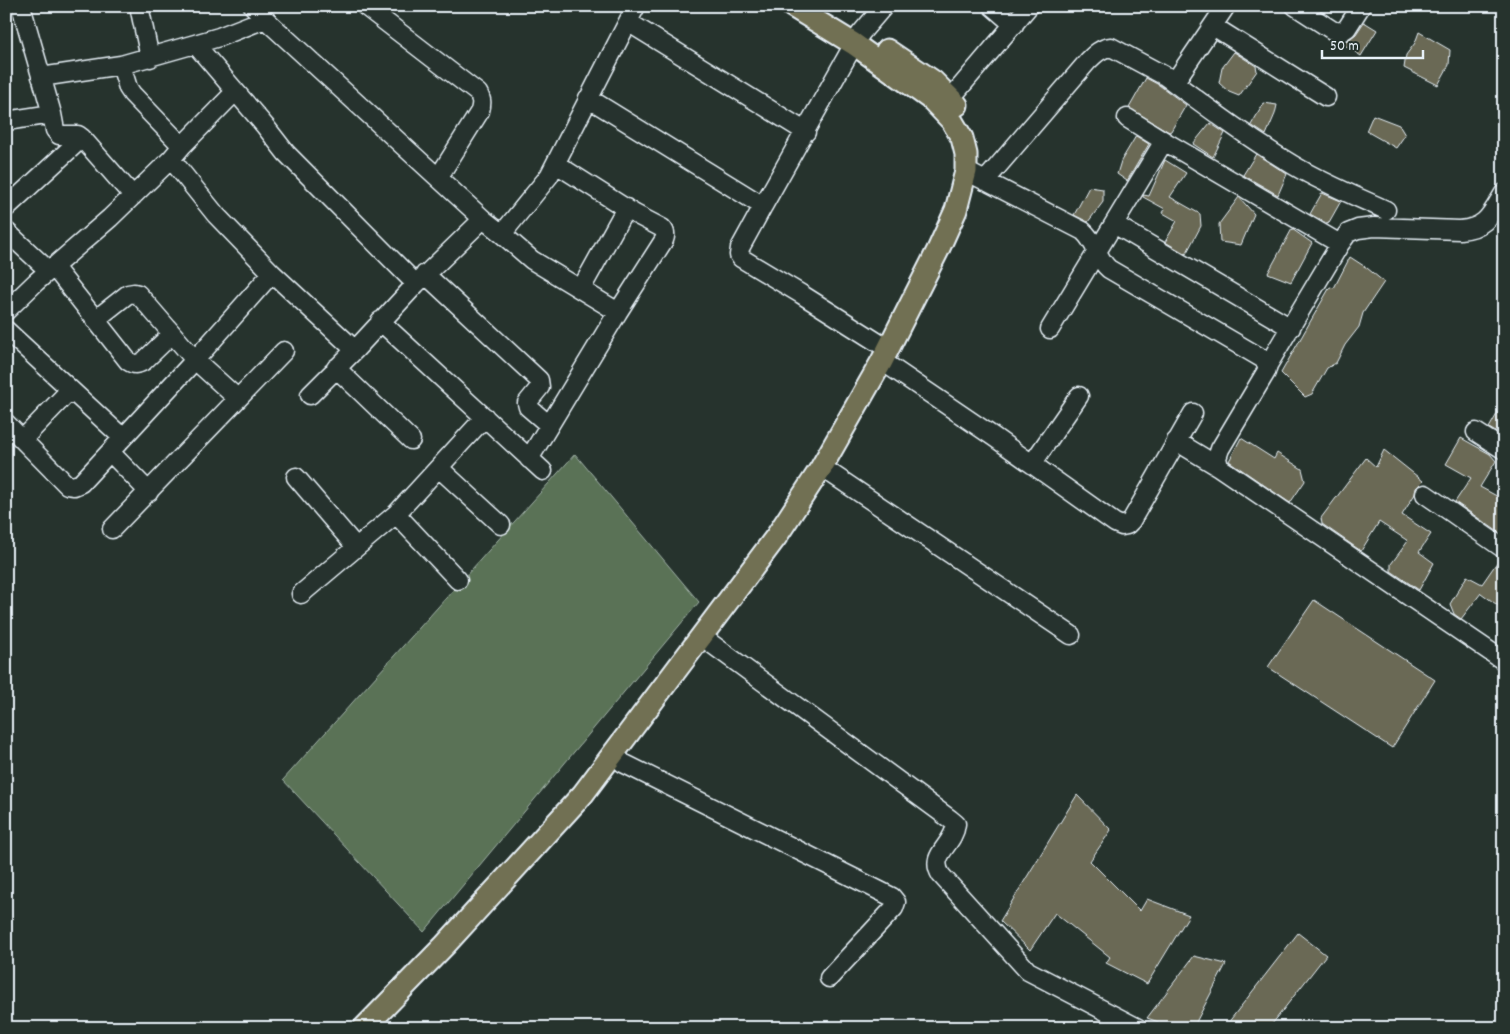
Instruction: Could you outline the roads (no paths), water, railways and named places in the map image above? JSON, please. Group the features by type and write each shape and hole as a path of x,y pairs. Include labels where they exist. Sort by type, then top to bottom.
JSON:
{"main road":[{"path":"364,1028 429,970 566,834 618,758 706,639 786,544 805,518 827,471 949,255 970,208 978,154 974,134 966,116 951,98 933,81 858,38 792,6"},
{"path":"820,6 932,100 952,121 962,138 966,154 976,177"},
{"path":"384,1028 429,970"}],"street":[{"path":"21,6 55,130 58,135 78,135 82,138 133,196"},
{"path":"139,6 150,58"},
{"path":"365,6 478,93 482,99 480,111 438,178"},
{"path":"502,234 542,186 556,164 636,6"},
{"path":"884,6 858,38 740,248 739,255 741,258 801,294 888,360 1115,523 1122,526 1127,526 1131,521 1193,413"},
{"path":"992,6 1014,25"},
{"path":"951,98 1030,6"},
{"path":"1165,76 1178,77 1226,6"},
{"path":"1297,7 1332,30 1341,32 1347,28 1360,6"},
{"path":"41,77 121,66 150,58 219,37 259,13 483,220 532,260 618,312"},
{"path":"628,22 806,132"},
{"path":"1213,26 1326,97"},
{"path":"195,44 286,153 421,279 539,380 540,387 527,403 528,407 549,425"},
{"path":"1268,365 1263,359 1109,269 1103,264 1093,241 1082,232 976,177 1097,52 1111,47 1165,76 1238,130 1295,166 1326,183 1386,210"},
{"path":"121,66 128,88 132,94 182,146"},
{"path":"6,311 110,218 171,159 235,92"},
{"path":"588,98 764,206"},
{"path":"6,122 52,114"},
{"path":"1127,118 1340,244"},
{"path":"6,208 82,138"},
{"path":"1050,329 1164,141"},
{"path":"171,159 216,215 272,273 354,350"},
{"path":"529,459 666,235 662,228 556,164"},
{"path":"1218,466 1217,458 1220,449 1262,380 1268,365 1348,233 1358,229 1374,227 1472,229 1489,218 1504,193"},
{"path":"581,289 626,208"},
{"path":"310,395 421,279 483,220"},
{"path":"1114,224 1291,328"},
{"path":"6,231 51,269 132,364 144,362 172,334"},
{"path":"6,423 68,485 74,486 81,483 195,360 272,273"},
{"path":"95,320 128,294 134,293 142,298 195,360 238,399"},
{"path":"380,321 486,417 542,471"},
{"path":"6,330 123,438"},
{"path":"112,530 284,351"},
{"path":"336,368 411,440"},
{"path":"22,439 70,390"},
{"path":"1032,464 1079,396"},
{"path":"301,594 396,514 486,417"},
{"path":"1476,432 1504,450"},
{"path":"1176,441 1218,466 1504,661"},
{"path":"110,452 149,492"},
{"path":"439,468 501,525"},
{"path":"827,471 1071,635"},
{"path":"296,477 356,547"},
{"path":"1425,494 1504,548"},
{"path":"396,514 458,580"},
{"path":"706,639 956,824 955,831 936,861 937,869 1028,971 1138,1028"},
{"path":"618,758 892,897 896,902 894,908 829,978"}]}
